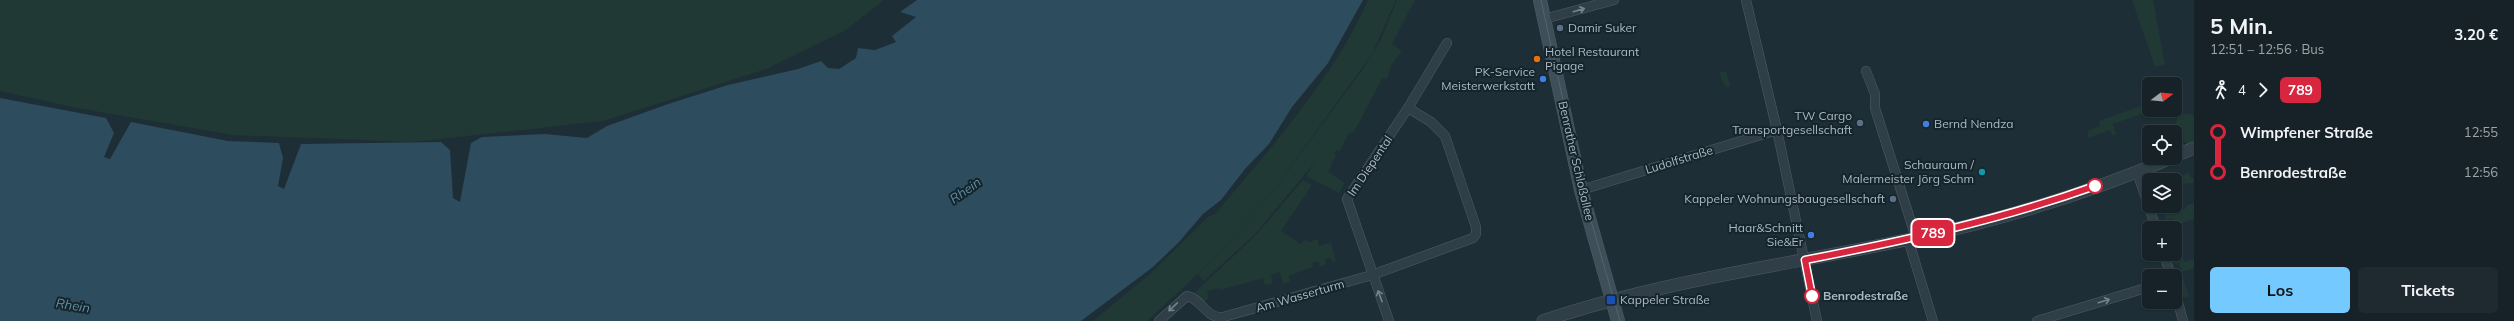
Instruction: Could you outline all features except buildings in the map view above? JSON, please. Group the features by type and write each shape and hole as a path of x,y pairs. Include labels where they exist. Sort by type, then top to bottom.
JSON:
{"main road":[{"name":"Benrather Schloßallee","path":"1540,0 1581,190 1618,321"}],"street":[{"path":"1544,19 1614,0"},
{"path":"1746,0 1777,130 1817,321"},
{"name":"Im Diepental","path":"1389,321 1347,199 1408,108 1447,43"},
{"path":"1866,71 1875,94 1875,108 1912,238 1933,321"},
{"path":"1372,275 1469,242 1476,234 1476,227 1445,136 1431,122 1408,108"},
{"name":"Ludolfstraße","path":"1581,190 1777,130"},
{"path":"2182,153 2194,148"},
{"path":"1543,321 1612,300 1912,238 2009,215 2154,165"},
{"path":"2137,172 2154,221"},
{"name":"Am Wasserturm","path":"1159,321 1182,300 1189,296 1217,318 1372,275"},
{"path":"2037,321 2142,289"},
{"path":"2180,309 2183,321"}],"green space":[{"path":"0,0 884,0 846,30 766,69 603,121 413,142 233,135 77,108 0,91"},
{"path":"1368,0 1396,0 1372,54 1270,195 1215,258 1147,321 1093,321 1151,273 1208,217 1215,214 1279,138 1319,86 1353,30"},
{"path":"1397,0 1415,0 1392,44 1402,51 1391,66 1387,78 1382,79 1354,132 1349,133 1340,151 1337,150 1334,153 1336,155 1328,172 1345,183 1339,193 1306,176 1316,161 1255,234 1204,281 1198,274 1215,258 1270,195 1363,69 1381,39"},
{"path":"2132,0 2153,0 2165,64 2155,67"},
{"path":"1726,71 1730,86 1726,87 1721,79 1720,72"},
{"path":"2142,106 2142,114 2113,124 2116,134 2113,136 2110,130 2089,138 2087,134 2089,130 2100,126 2099,121"},
{"path":"2182,114 2191,114 2194,116 2194,141 2187,144 2182,141 2182,125 2174,125 2178,117 2182,117"},
{"path":"2189,172 2194,183 2182,184 2182,176"},
{"path":"1303,180 1312,185 1281,231 1301,244 1304,240 1311,242 1315,239 1318,240 1319,246 1331,243 1336,261 1332,262 1331,258 1325,259 1326,265 1320,267 1318,261 1312,263 1313,267 1289,276 1290,282 1283,284 1280,272 1271,275 1273,283 1265,285 1263,278 1220,290 1219,288 1207,291 1209,299 1202,302 1194,293 1256,235"},
{"path":"2194,203 2194,219 2182,223 2182,221 2174,221 2173,218 2165,220 2165,213 2182,213 2182,210 2186,208 2185,206"},
{"path":"2182,256 2184,262 2194,259 2194,268 2182,272 2179,263 2174,264 2173,261 2182,261"},
{"path":"2182,275 2189,296 2184,298 2182,292"}],"water":[{"name":"Rhein","path":"917,0 1363,0 1328,63 1292,107 1269,144 1245,169 1221,200 1203,214 1179,242 1153,267 1081,321 0,321 0,98 106,118 114,133 104,157 110,159 131,122 228,141 279,143 283,158 278,186 284,189 301,144 441,142 450,150 453,198 460,202 471,143 482,137 545,134 587,138 607,126 668,104 728,85 798,69 821,61 828,68 839,69 856,58 858,48 875,50 896,42 892,36 916,17 900,12"}],"tram line":[{"path":"1541,0 1585,200 1620,321"}],"bus line":[{"name":"789","path":"1812,296 1805,260 1908,239 2009,215 2095,186"}],"place":[{"name":"Damir Suker","path":"1560,28"},
{"name":"Hotel Restaurant Pigage","path":"1537,59"},
{"name":"PK-Service Meisterwerkstatt","path":"1543,79"},
{"name":"TW Cargo Transportgesellschaft","path":"1860,123"},
{"name":"Bernd Nendza","path":"1926,124"},
{"name":"Schauraum / Malermeister Jörg Schm","path":"1982,172"},
{"name":"Kappeler Wohnungsbaugesellschaft","path":"1893,199"},
{"name":"Haar&Schnitt Sie&Er","path":"1811,235"},
{"name":"Benrodestraße","path":"1812,296"},
{"name":"Kappeler Straße","path":"1611,300"}]}
